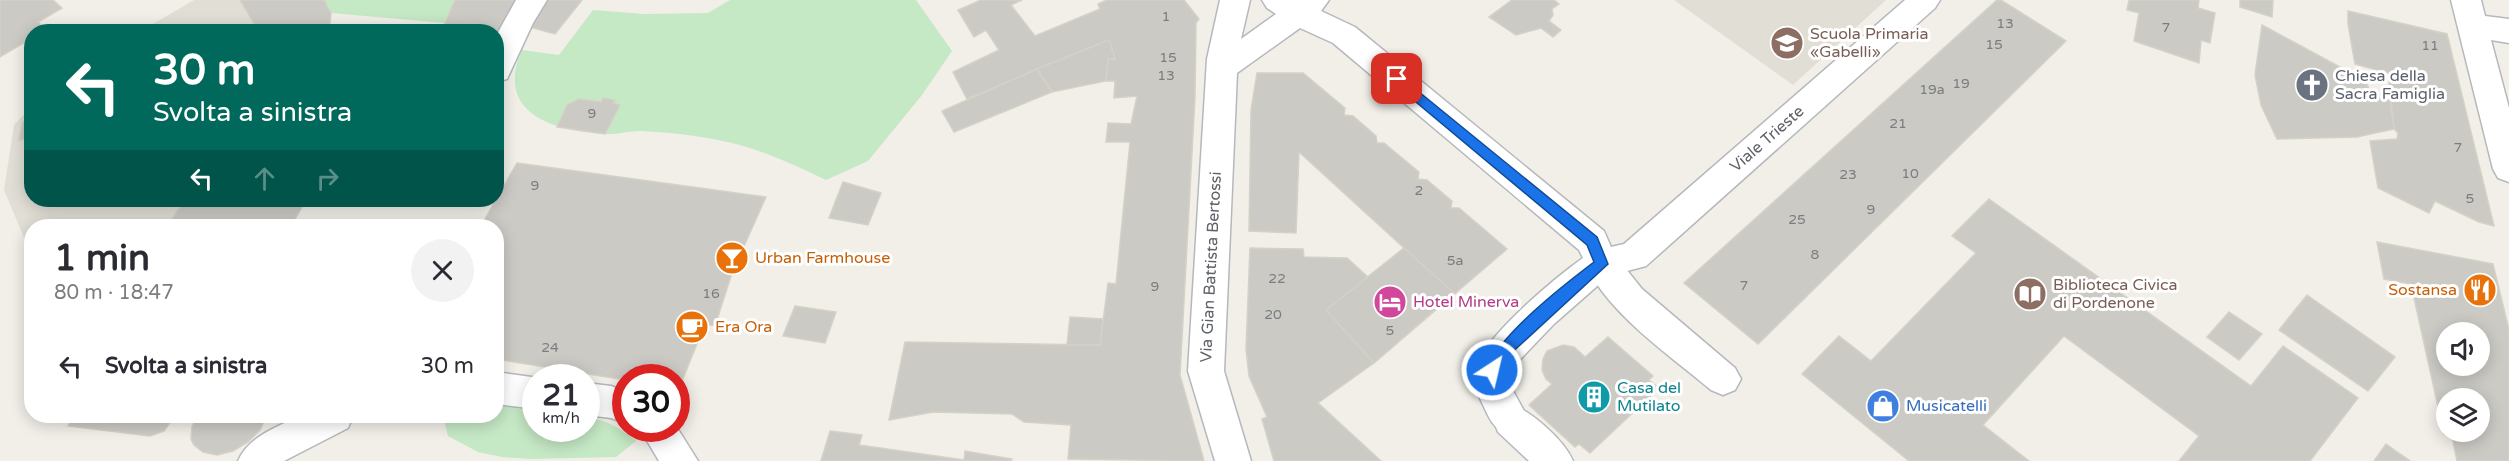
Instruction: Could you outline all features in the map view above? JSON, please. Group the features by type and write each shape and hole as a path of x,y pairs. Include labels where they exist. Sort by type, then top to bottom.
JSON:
{"street":[{"path":"504,53 520,18 532,0"},
{"name":"Via Gian Battista Bertossi","path":"1233,461 1206,371 1222,45 1231,22 1234,0"},
{"name":"Viale Trieste","path":"1602,264 1634,256 1925,0"},
{"path":"1222,68 1296,5 1344,35 1592,241 1602,264 1630,300 1723,379"},
{"path":"2469,13 2509,32"},
{"path":"2469,13 2499,88 2509,169"},
{"path":"1554,461 1511,420 1501,405 1494,387 1492,370 1501,353 1567,291 1602,264"},
{"path":"504,389 522,391"},
{"path":"256,461 277,445 320,423"},
{"path":"667,442 680,461"}],"shaded area":[{"path":"194,0 240,0 255,24 153,24"},
{"name":"Scuola Primaria «Gabelli»","path":"1674,0 1886,0 1793,85"},
{"path":"24,114 24,207 180,207 172,219 24,219 24,237 4,190 14,125"}],"green space":[{"path":"324,0 455,0 444,23 331,13"},
{"path":"730,0 916,0 952,51 922,95 868,161 826,180 760,151 718,140 659,132 604,134 566,128 548,123 533,114 522,103 516,89 515,72 522,50 559,55 593,10 644,14 708,13"},
{"path":"504,406 522,409 522,442 600,442 600,420 612,425 612,442 635,442 616,457 532,459 502,457 478,452 448,436 445,423 504,423"}],"building":[{"path":"0,0 53,0 62,8 38,22 40,24 24,24 24,43 0,57"},
{"path":"240,0 324,0 331,13 330,24 254,24"},
{"path":"455,0 524,0 504,35 504,24 444,24"},
{"path":"541,0 582,0 555,34 526,26"},
{"path":"981,0 1022,0 1011,5 1035,36 1100,9 1098,4 1107,0 1184,0 1199,19 1196,23 1195,97 1180,375 1204,461 1068,459 1071,425 1024,422 1012,414 933,412 889,420 905,342 1100,345 1108,283 1116,284 1130,142 1106,142 1108,123 1131,124 1137,96 1114,98 1115,81 1106,81 1108,59 1115,59 1109,40 967,99 953,72 999,50 986,30 974,37 958,10"},
{"path":"1512,0 1554,0 1559,4 1552,9 1553,15 1549,21 1561,30 1553,37 1541,28 1516,35 1489,17"},
{"path":"1997,0 2001,0 2066,41 1758,344 1684,283"},
{"path":"2129,0 2199,0 2198,8 2215,13 2210,43 2201,40 2199,63 2134,41 2139,13 2127,10"},
{"path":"2240,0 2273,0 2272,17 2240,7"},
{"path":"2348,11 2447,34 2494,226 2479,222 2435,201 2429,213 2378,188 2370,141 2397,139 2398,133 2394,129 2389,82 2402,77 2355,64"},
{"name":"Chiesa della Sacra Famiglia","path":"2262,25 2366,81 2372,97 2390,100 2394,129 2357,137 2277,139 2261,105 2255,75"},
{"path":"1109,40 1115,59 1108,59 1106,81 1052,92 1037,69"},
{"path":"1037,69 1052,92 954,132 942,111"},
{"path":"1257,73 1303,73 1345,108 1344,115 1353,116 1376,136 1377,143 1384,143 1419,172 1418,179 1427,180 1452,201 1451,208 1459,208 1507,249 1374,363 1318,403 1381,461 1274,461 1262,419 1267,417 1249,376 1246,349 1250,248 1303,249 1304,257 1347,258 1368,277 1404,248 1299,152 1296,233 1249,231 1251,110"},
{"path":"603,98 615,100 613,103 620,105 605,134 557,127 567,105 579,99 601,102"},
{"path":"23,122 24,139 19,140"},
{"path":"517,163 766,197 732,273 715,326 705,324 689,364 612,364 612,378 600,376 600,364 527,364 504,360 504,219 485,219 492,207 504,207 504,186"},
{"path":"843,182 881,193 868,225 829,218"},
{"name":"Biblioteca Civica di Pordenone","path":"1989,199 2251,386 2283,346 2358,398 2310,461 2179,461 2199,436 2064,336 1983,425 2029,461 1909,461 1802,374 1839,336 1871,361 1976,253 1952,236"},
{"path":"180,207 302,207 295,219 172,219"},
{"path":"2377,242 2493,264 2509,330 2509,461 2457,461 2453,442 2490,442 2490,388 2436,388 2436,398 2411,284 2384,279"},
{"name":"Hotel Minerva","path":"1404,248 1454,293 1374,363 1326,310"},
{"path":"2307,295 2395,357 2368,391 2279,330"},
{"path":"795,306 836,312 825,343 783,336"},
{"path":"2229,312 2262,334 2239,360 2207,337"},
{"path":"1070,317 1103,319 1100,345 1067,345"},
{"name":"Casa del Mutilato","path":"1608,337 1653,376 1649,380 1659,388 1590,453 1579,444 1575,447 1529,405 1552,384 1546,379 1542,370 1543,359 1547,351 1563,345 1574,347 1585,357"},
{"path":"70,423 170,423 164,431 150,436 68,426"},
{"path":"194,423 263,423 260,430 248,442 233,451 217,455 203,452 194,445 191,439"},
{"path":"830,431 862,435 859,445 964,460 965,451 1012,459 1011,461 821,461"},
{"path":"2386,444 2410,461 2374,461"}],"place":[{"name":"Scuola Primaria «Gabelli»","path":"1787,43"},
{"name":"Chiesa della Sacra Famiglia","path":"2312,85"},
{"name":"Urban Farmhouse","path":"732,258"},
{"name":"Sostansa","path":"2480,290"},
{"name":"Biblioteca Civica di Pordenone","path":"2030,294"},
{"name":"Hotel Minerva","path":"1390,302"},
{"name":"Era Ora","path":"692,327"},
{"name":"Casa del Mutilato","path":"1594,397"},
{"name":"Musicatelli","path":"1883,406"}],"route":[{"path":"1397,79 1592,241 1602,264 1567,291 1501,353 1492,370"}]}
